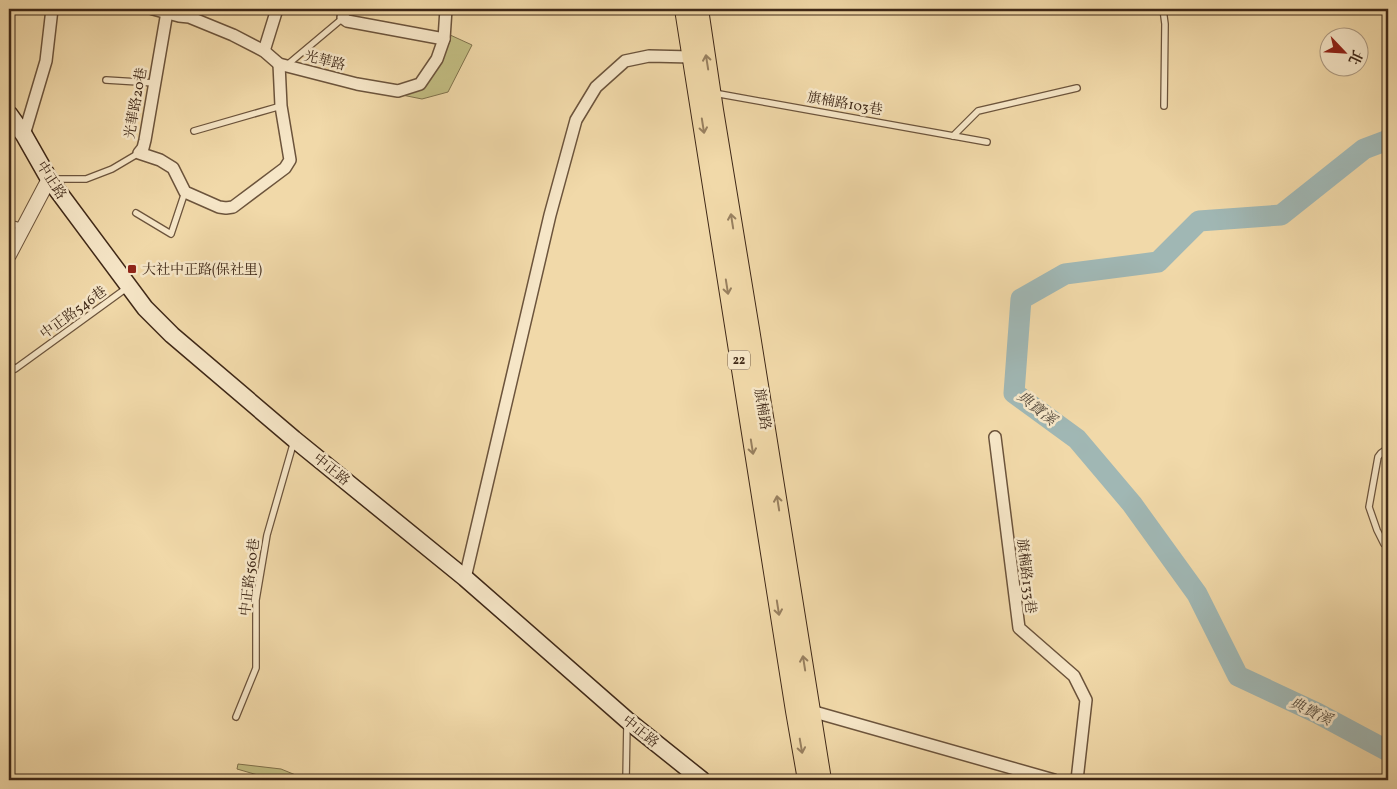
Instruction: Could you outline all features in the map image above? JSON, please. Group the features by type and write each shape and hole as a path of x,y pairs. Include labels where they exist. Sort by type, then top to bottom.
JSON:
{"main road":[{"name":"旗楠路","path":"684,9 692,57 714,110 749,319 803,711 807,780"},
{"name":"旗楠路","path":"699,9 705,91"},
{"name":"中正路","path":"9,114 24,135 49,179 145,308 172,335 294,439 465,578 627,720 702,780"},
{"name":"旗楠路","path":"803,711 822,780"}],"street":[{"path":"24,135 46,61 52,9"},
{"name":"光華路","path":"153,9 166,12 180,12 264,50 283,65 358,84 398,91 420,84 436,59 444,39 446,9"},
{"path":"264,50 277,9"},
{"name":"光華路20巷","path":"166,12 146,140 139,152 160,160 173,168 185,192"},
{"path":"343,13 347,21 444,39"},
{"path":"465,578 550,214 576,120 596,88 625,61 649,56 692,57"},
{"path":"185,192 219,207 233,207 285,168 290,160 281,106 283,65"},
{"path":"9,256 49,179"},
{"name":"旗楠路133巷","path":"995,437 1019,628 1074,676 1086,700 1077,780"},
{"path":"803,711 1054,780"}],"lane":[{"path":"1163,9 1165,24 1164,106"},
{"path":"283,65 343,13"},
{"path":"106,80 155,83"},
{"path":"953,136 978,111 1077,88"},
{"name":"旗楠路103巷","path":"705,91 988,142"},
{"path":"194,131 281,106"},
{"path":"49,179 86,179 112,169 139,152"},
{"path":"136,213 171,234 185,192"},
{"path":"9,223 23,227"},
{"name":"中正路546巷","path":"9,362 15,369 129,286"},
{"name":"中正路560巷","path":"236,717 256,668 256,600 269,527 294,439"},
{"path":"1388,448 1378,457 1368,504 1377,530 1384,544 1388,546"},
{"path":"626,780 627,720"}],"shaded area":[{"path":"448,34 472,45 448,92 422,99 402,95 419,87"},
{"path":"238,764 281,769 303,778 339,780 275,780 237,769"}],"waterway":[{"name":"典寶溪","path":"1388,140 1364,149 1281,215 1199,221 1158,262 1065,274 1021,299 1014,393 1077,439 1132,504 1197,594 1238,676 1317,713 1388,751"}],"place":[{"name":"大社中正路(保社里)","path":"132,269"}]}
